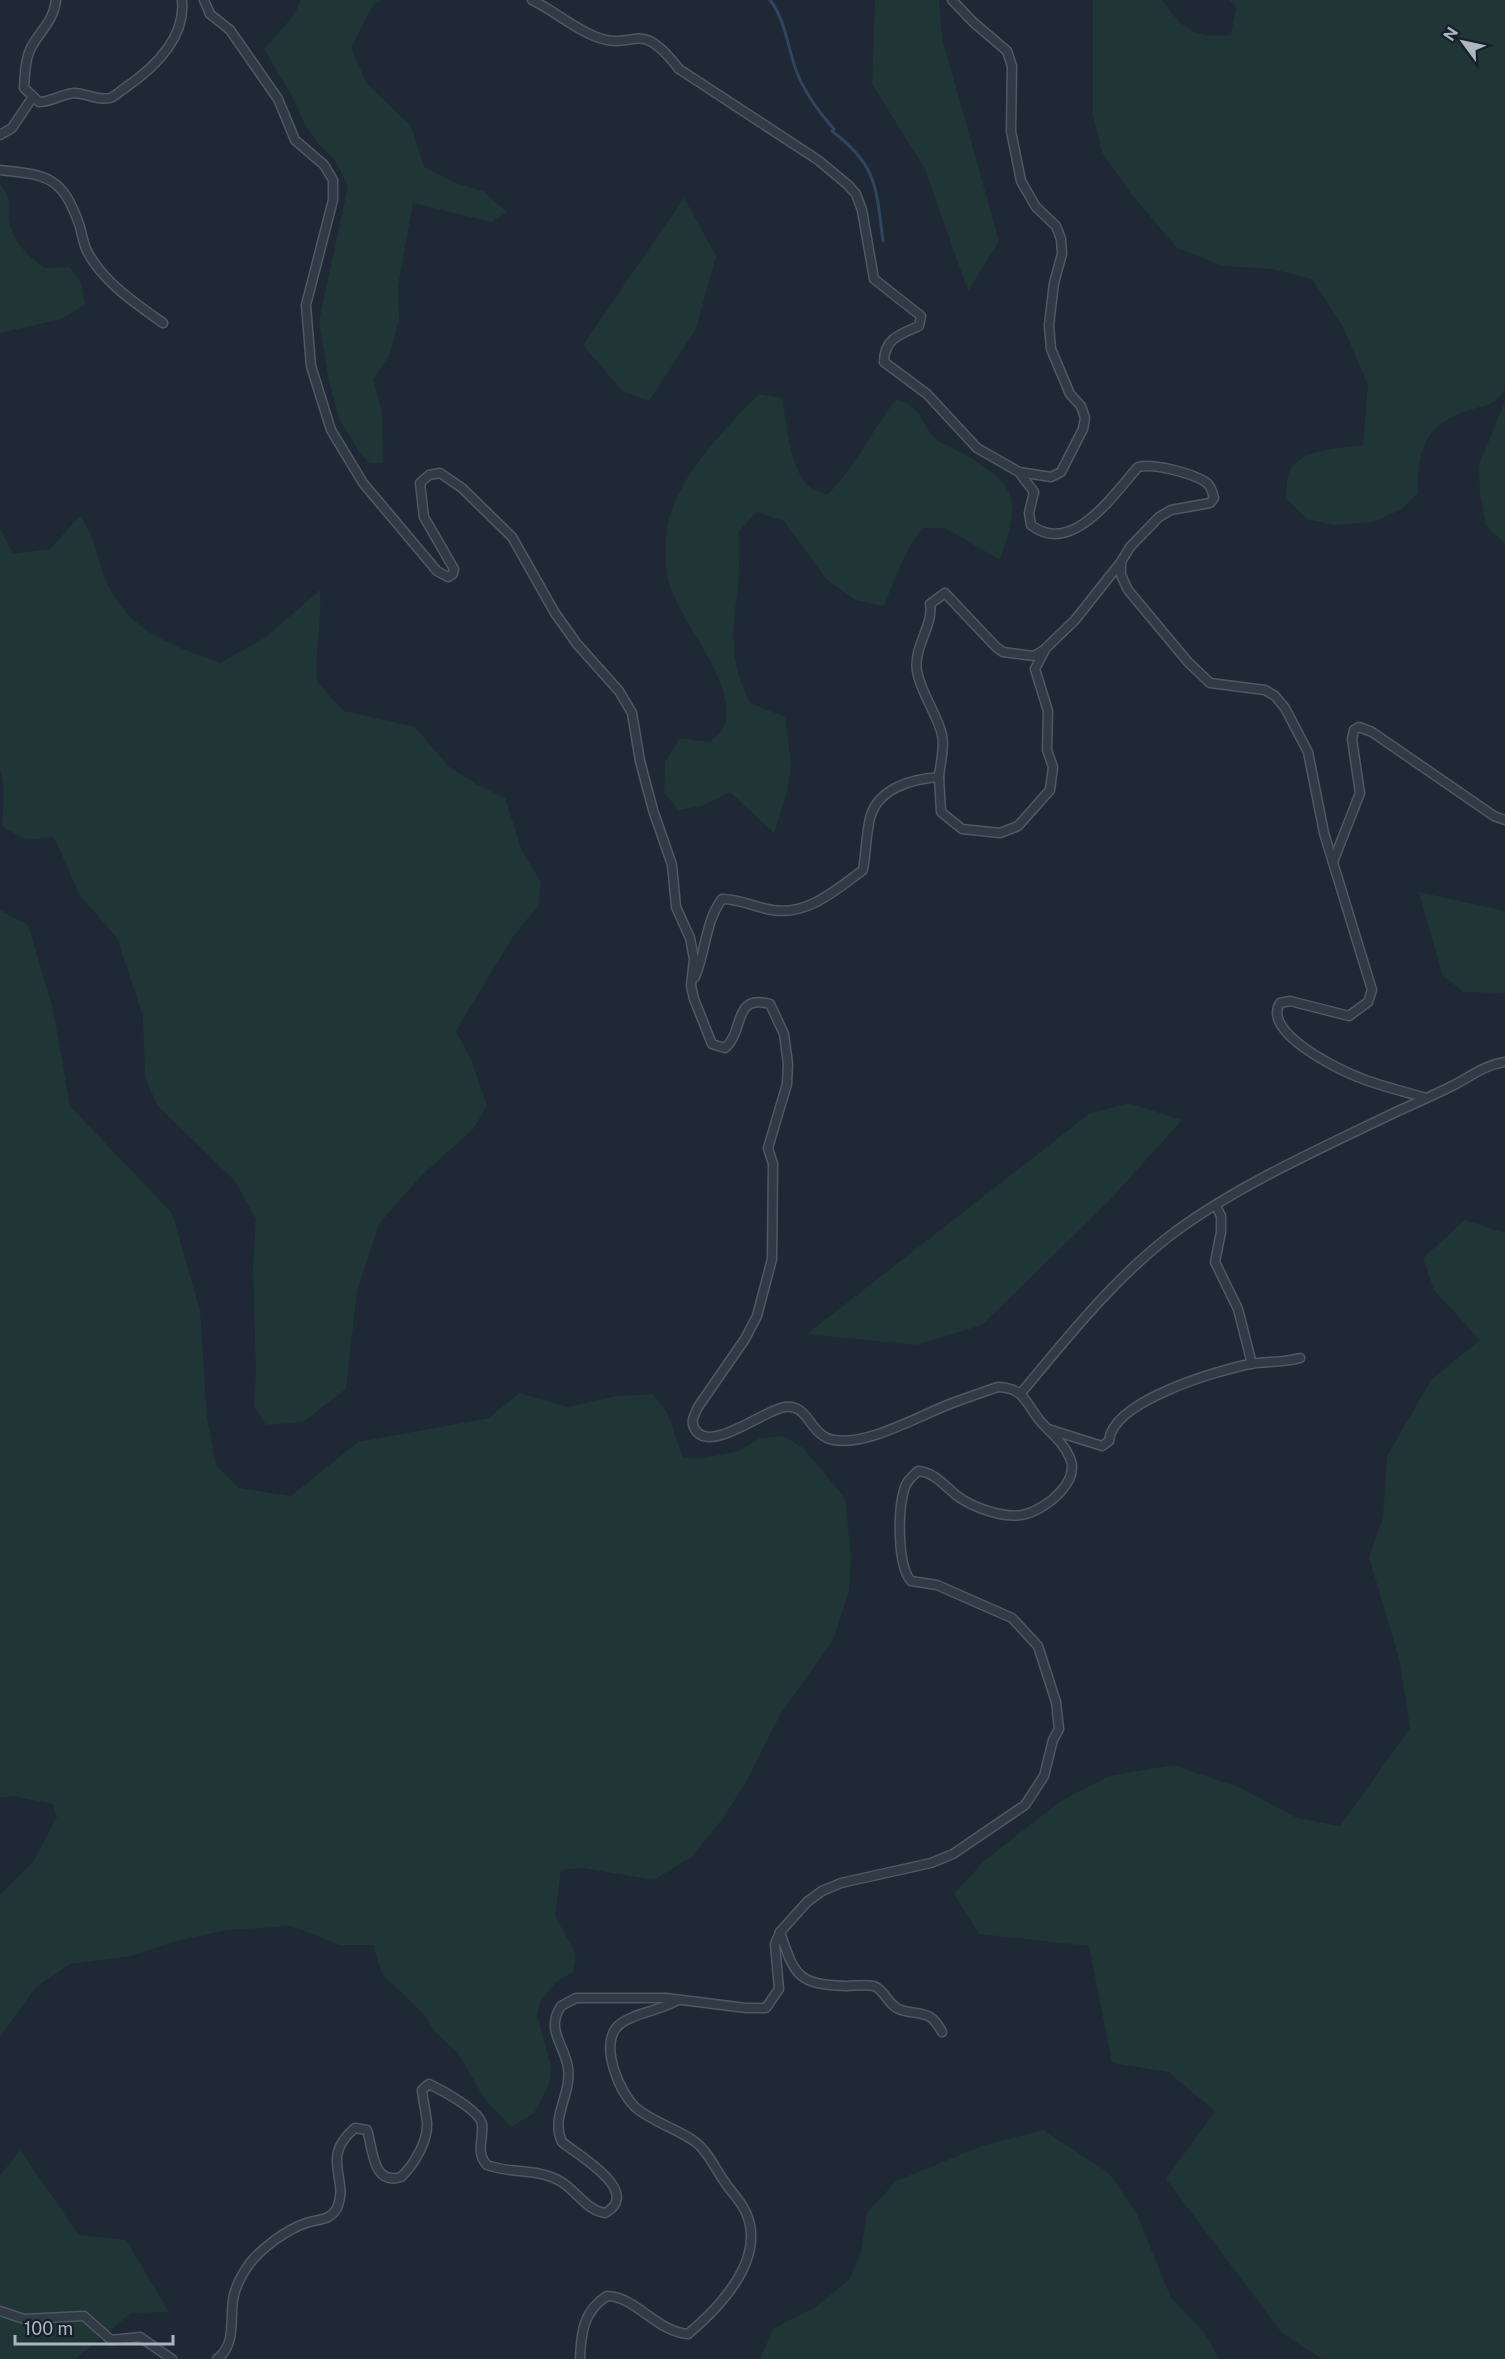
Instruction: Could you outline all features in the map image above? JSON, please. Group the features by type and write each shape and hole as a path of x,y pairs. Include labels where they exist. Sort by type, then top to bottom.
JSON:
{"street":[{"path":"56,0 49,22 29,53 24,88 32,98 39,102 48,102 72,93 106,99 114,97 144,74 168,47 183,17 182,0"},
{"path":"204,0 210,14 230,30 278,99 296,140 324,165 333,180 333,200 306,305 311,366 331,430 363,483 436,571 448,577 453,574 454,569 424,517 420,483 429,475 440,473 462,488 512,537 555,613 577,644 619,690 632,712 640,761 653,810 672,865 676,907 690,938 694,959 691,986 712,1044 725,1048 733,1041 742,1011 749,1004 759,1001 770,1004 784,1034 788,1064 787,1084 768,1148 773,1164 772,1259 757,1316 745,1339 698,1407 692,1419 694,1428 700,1435 711,1437 752,1423 783,1407 795,1407 803,1412 817,1433 826,1438 836,1441 854,1439 887,1431 998,1387 1013,1388 1021,1393 1030,1408 1063,1445 1071,1460 1070,1477 1061,1491 1042,1506 1025,1515 990,1511 958,1496 926,1472 918,1472 907,1481 903,1490 900,1534 903,1568 911,1581 937,1585 1012,1618 1038,1646 1056,1702 1059,1729 1053,1740 1044,1776 1025,1805 953,1854 931,1863 841,1883 822,1891 796,1912 780,1932 776,1944 779,1989 766,2008 746,2008 678,1999 576,1998 566,2001 558,2010 554,2023 556,2039 566,2059 568,2076 557,2122 558,2133 562,2142 610,2180 616,2198 610,2211 598,2212 559,2180 542,2173 487,2165 480,2150 482,2122 477,2114 435,2087 425,2085 423,2099 427,2131 407,2171 394,2179 379,2172 374,2164 367,2130 360,2127 349,2133 338,2150 340,2199 336,2209 331,2216 306,2223 290,2231 253,2260 237,2284 228,2348 217,2359"},
{"path":"532,0 593,36 613,40 647,38 662,48 679,69 818,160 848,185 856,194 862,210 874,279 921,316 919,326 890,341 884,351 884,362 927,394 977,448 1019,472 1051,477 1060,472 1070,458 1085,418 1081,406 1060,376 1051,349 1049,325 1054,283 1062,254 1061,239 1056,226 1036,207 1021,181 1011,131 1012,75 1007,51 973,22 952,0"},
{"path":"0,135 12,128 32,98"},
{"path":"0,170 43,175 57,184 78,222 87,251 119,291 163,323"},
{"path":"1019,472 1034,492 1029,513 1031,525 1041,533 1052,536 1078,526 1100,512 1138,467 1147,465 1167,469 1204,481 1211,487 1214,498 1210,503 1172,510 1145,528 1075,620 1046,648 1034,656 1003,652 961,613 945,593 930,604 932,614 923,632 916,669 922,691 943,738 939,777 941,812 962,829 1000,833 1018,826 1050,790 1053,767 1047,750 1048,711 1035,669 1046,648"},
{"path":"1121,562 1121,574 1128,590 1188,662 1210,683 1265,690 1275,696 1285,708 1308,752 1324,833 1372,990 1368,1002 1358,1012 1349,1016 1290,1001 1280,1003 1277,1017 1282,1028 1299,1044 1359,1078 1426,1098"},
{"path":"1333,862 1360,793 1352,739 1354,730 1359,727 1389,743 1494,816 1505,820"},
{"path":"691,986 702,962 713,911 722,899 737,899 787,912 828,896 863,870 870,817 886,792 916,778 939,777"},
{"path":"1021,1393 1075,1326 1108,1291 1167,1238 1216,1206 1328,1145 1480,1069 1505,1062"},
{"path":"1216,1206 1221,1216 1221,1232 1215,1262 1238,1309 1252,1364"},
{"path":"1048,1429 1102,1446 1109,1441 1110,1433 1120,1420 1141,1404 1189,1382 1252,1364 1288,1362 1300,1358"},
{"path":"780,1932 796,1971 810,1983 868,1985 878,1988 899,2009 924,2013 936,2020 942,2032"},
{"path":"580,2359 581,2340 588,2312 607,2296 622,2300 669,2330 688,2334 701,2323 729,2290 745,2263 752,2237 747,2214 701,2146 633,2105 621,2083 610,2050 610,2038 620,2024 667,2007 678,1999"},
{"path":"0,2312 24,2319 84,2316 111,2340 140,2337 171,2359"}],"green space":[{"path":"300,0 383,0 373,5 351,48 367,84 411,126 424,167 453,182 483,191 507,212 491,222 413,203 398,286 399,320 390,354 373,379 382,412 383,463 370,463 361,455 339,418 329,381 319,321 348,186 335,160 318,143 305,125 293,98 264,49 295,14"},
{"path":"875,0 939,0 942,38 999,241 968,291 925,169 872,84"},
{"path":"1093,0 1162,0 1176,19 1190,30 1218,36 1231,35 1236,7 1229,0 1505,0 1505,389 1494,402 1455,416 1434,431 1422,451 1418,494 1400,510 1373,522 1333,525 1307,519 1286,498 1290,470 1303,457 1322,451 1363,445 1368,385 1344,329 1312,279 1272,269 1223,266 1177,248 1132,195 1102,152 1093,115"},
{"path":"0,184 9,202 9,222 20,246 44,268 69,267 81,283 85,305 62,319 0,333"},
{"path":"684,198 716,256 696,329 649,401 622,391 583,345"},
{"path":"758,394 783,398 787,432 798,470 810,487 827,495 855,461 896,399 917,412 937,440 995,475 1005,485 1012,508 1011,522 1000,560 945,528 922,528 905,556 883,606 855,600 826,579 784,521 757,512 739,531 739,579 734,618 734,646 738,673 750,703 785,717 791,764 787,792 774,833 730,792 702,806 678,810 664,792 665,762 680,738 710,742 723,729 727,712 724,694 717,675 675,599 669,583 665,549 668,522 677,497 696,465"},
{"path":"1505,401 1505,544 1486,526 1480,493 1479,465"},
{"path":"80,516 94,542 108,585 129,615 155,636 170,644 220,663 266,637 320,590 317,682 344,711 415,727 449,767 505,798 522,851 541,882 538,906 512,938 456,1031 472,1062 487,1106 473,1129 421,1176 379,1224 357,1291 346,1389 303,1422 266,1425 254,1406 256,1375 253,1267 256,1219 235,1181 157,1105 145,1077 143,1016 117,938 79,894 54,837 26,840 2,826 4,789 0,768 0,528 13,554 50,549"},
{"path":"1419,892 1505,911 1505,993 1464,992 1443,976"},
{"path":"0,910 28,925 53,1009 70,1106 172,1213 200,1311 207,1417 216,1465 239,1488 291,1496 358,1442 489,1418 519,1393 568,1407 616,1396 653,1394 667,1412 683,1458 704,1458 739,1451 760,1438 784,1436 803,1448 845,1498 851,1556 849,1591 833,1640 780,1715 745,1784 721,1821 692,1856 654,1880 582,1868 561,1870 555,1916 576,1954 573,1972 555,1983 540,2002 537,2015 551,2066 549,2085 534,2113 511,2127 484,2098 458,2053 434,2031 425,2016 382,1974 373,1945 340,1945 291,1926 227,1930 176,1941 131,1956 70,1964 36,1987 0,2037 0,1895 33,1862 57,1817 53,1804 13,1796 0,1798"},
{"path":"1128,1103 1182,1120 1109,1201 982,1325 916,1345 807,1334 1089,1114"},
{"path":"1465,1220 1505,1233 1505,2359 1322,2359 1282,2333 1166,2179 1215,2111 1168,2072 1112,2063 1089,1946 979,1934 954,1894 984,1861 1061,1801 1109,1776 1173,1765 1241,1788 1297,1818 1340,1826 1410,1728 1400,1662 1369,1557 1383,1517 1387,1456 1431,1380 1480,1340 1434,1290 1423,1258"},
{"path":"1043,2130 1109,2173 1137,2214 1171,2298 1204,2332 1219,2359 760,2359 773,2329 817,2306 849,2280 861,2252 867,2213 896,2181 982,2146"},
{"path":"20,2150 79,2235 126,2240 169,2312 131,2313 75,2359 0,2359 0,2176"}],"waterway":[{"path":"770,0 780,16 796,70 808,94 834,129 832,131 867,167 876,192 883,241"}]}
